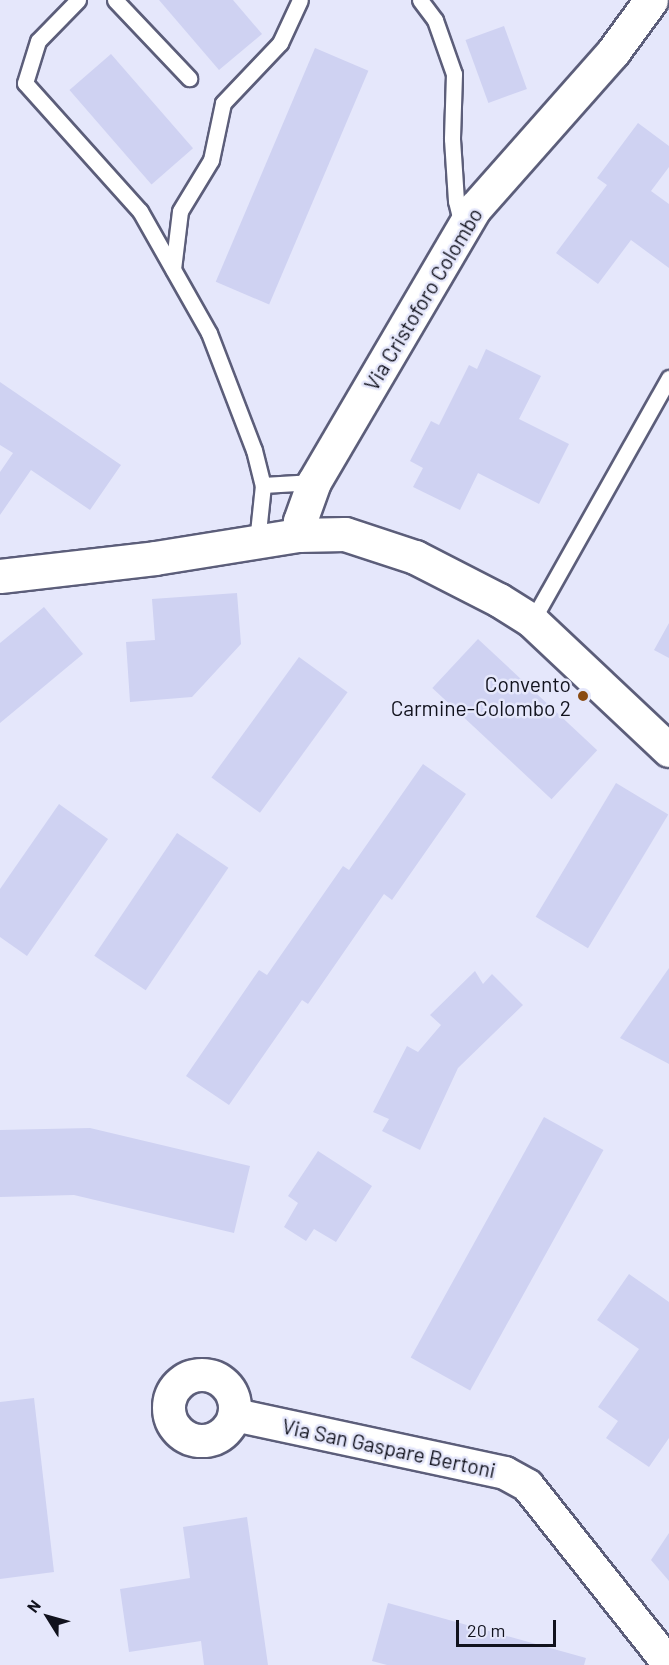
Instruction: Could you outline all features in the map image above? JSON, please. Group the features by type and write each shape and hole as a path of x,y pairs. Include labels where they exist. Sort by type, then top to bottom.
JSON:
{"main road":[{"name":"Via Cristoforo Colombo","path":"298,535 300,521 314,482 475,208 613,52 651,0"},
{"path":"0,576 155,558 298,535 345,534 415,557 499,600 532,621 669,750"}],"street":[{"name":"Via San Gaspare Bertoni","path":"235,1415 505,1473 528,1486 669,1664"}],"lane":[{"path":"78,0 38,41 25,83 140,211 208,333 254,450 263,485 256,542"},
{"path":"115,0 189,78"},
{"path":"172,269 180,211 211,160 223,103 280,43 300,0"},
{"path":"420,0 435,20 454,74 455,190 463,228"},
{"path":"532,621 669,378"},
{"path":"263,485 314,482"}],"building":[{"path":"159,0 233,0 262,34 219,70"},
{"path":"504,26 527,89 488,103 465,40"},
{"path":"315,48 368,71 269,304 216,282"},
{"path":"111,54 193,148 151,184 69,90"},
{"path":"638,123 669,146 669,167 651,191 669,204 669,268 631,240 598,284 556,253 607,185 597,178"},
{"path":"486,349 541,376 519,419 569,444 539,504 478,473 460,510 413,487 423,468 410,461 431,421 439,425 469,365 477,369"},
{"path":"0,382 121,465 90,510 31,470 0,515 0,472 13,453 0,445"},
{"path":"237,593 241,644 192,697 130,702 126,642 155,640 152,599"},
{"path":"44,607 83,654 0,723 0,643"},
{"path":"669,623 669,658 654,650"},
{"path":"478,639 597,750 552,799 432,688"},
{"path":"299,657 348,692 260,813 211,778"},
{"path":"423,764 466,794 392,900 384,894 308,1004 302,1000 229,1105 186,1076 259,970 267,975 343,866 349,870"},
{"path":"616,783 668,814 588,948 536,917"},
{"path":"59,804 108,839 27,956 0,937 0,889"},
{"path":"177,833 228,868 146,990 94,956"},
{"path":"669,968 669,1064 620,1038"},
{"path":"475,971 483,984 492,974 523,1005 458,1068 420,1150 382,1131 389,1119 373,1112 407,1046 418,1052 441,1025 430,1015"},
{"path":"544,1117 603,1150 470,1390 411,1358"},
{"path":"90,1128 250,1166 234,1233 74,1195 0,1197 0,1130"},
{"path":"318,1151 372,1186 336,1242 314,1229 306,1241 284,1227 298,1203 288,1196"},
{"path":"629,1274 669,1302 669,1438 649,1467 606,1438 618,1421 598,1407 639,1349 597,1320"},
{"path":"34,1398 54,1572 0,1579 0,1402"},
{"path":"247,1517 268,1665 204,1665 201,1641 129,1652 120,1589 190,1578 183,1527"},
{"path":"669,1533 669,1581 651,1560"},
{"path":"388,1603 586,1658 584,1665 387,1665 372,1661"}],"place":[{"name":"Convento Carmine-Colombo 2","path":"583,696"}]}
